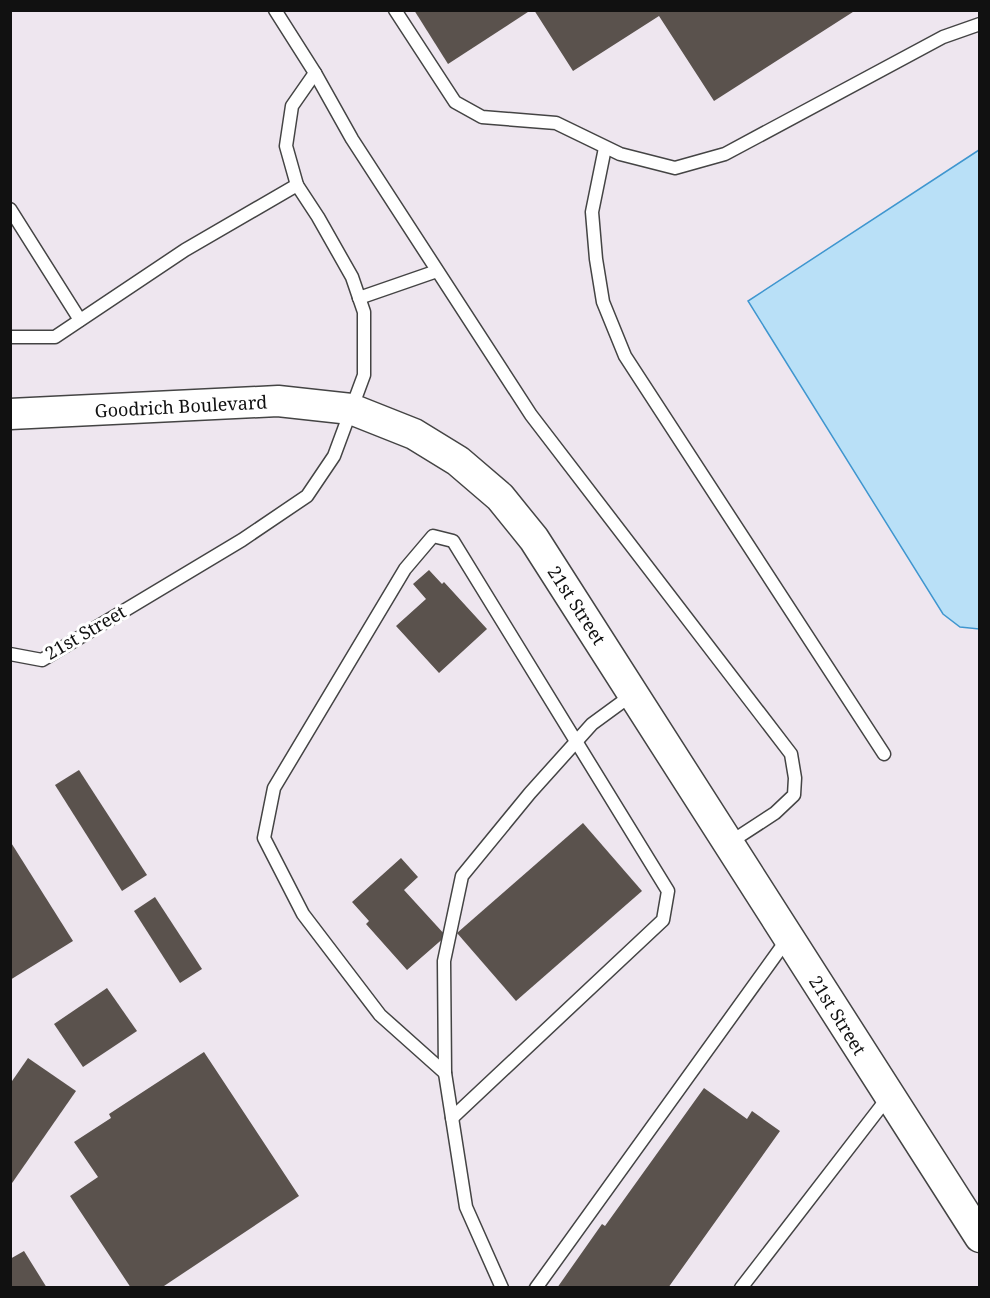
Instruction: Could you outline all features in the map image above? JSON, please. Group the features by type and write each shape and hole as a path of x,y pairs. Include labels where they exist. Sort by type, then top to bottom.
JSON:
{"street":[{"name":"Goodrich Boulevard","path":"10,414 278,401 351,410"},
{"name":"21st Street","path":"351,410 414,434 458,461 500,497 534,539 980,1237"}],"lane":[{"path":"275,10 315,73 352,139 531,416 791,754 795,778 794,795 775,813 729,843"},
{"path":"395,10 455,102 482,117 556,123 620,154 675,168 725,154 943,37 980,24"},
{"path":"315,73 292,106 286,146 297,185 352,277 364,312 364,375 351,410"},
{"path":"605,148 592,212 596,260 603,302 626,356 884,754"},
{"path":"10,338 55,337 185,250 297,185"},
{"path":"10,209 80,320"},
{"path":"359,298 438,271"},
{"name":"21st Street","path":"10,654 42,660 242,540 307,496 334,456 351,410"},
{"path":"445,1073 380,1015 303,914 264,838 274,788 405,569 433,536 453,541 668,891 663,920 452,1118"},
{"path":"502,1287 466,1207 445,1073 444,961 462,876 530,793 592,724 633,694"},
{"path":"536,1287 789,937"},
{"path":"741,1287 889,1095"}],"shaded area":[{"path":"10,11 979,11 979,1287 11,1287"}],"water":[{"path":"979,150 979,629 960,627 943,614 748,301"}],"building":[{"path":"414,10 531,10 448,64"},
{"path":"534,10 856,10 714,101 659,16 573,71"},
{"path":"429,570 442,584 444,582 487,629 439,673 396,626 426,599 413,584"},
{"path":"79,770 147,875 122,891 55,785"},
{"path":"583,823 642,891 516,1001 457,933"},
{"path":"10,841 73,941 10,980"},
{"path":"401,858 418,877 404,890 446,936 407,970 366,924 369,921 352,902"},
{"path":"155,897 202,969 180,983 134,911"},
{"path":"107,988 137,1031 83,1067 54,1024"},
{"path":"204,1052 299,1196 161,1288 131,1288 70,1196 98,1177 74,1142 111,1118 109,1114"},
{"path":"28,1058 76,1091 10,1186 10,1084"},
{"path":"704,1088 747,1119 752,1111 780,1131 668,1288 557,1288 602,1224 605,1226"},
{"path":"24,1251 47,1288 10,1288 10,1259"}]}
